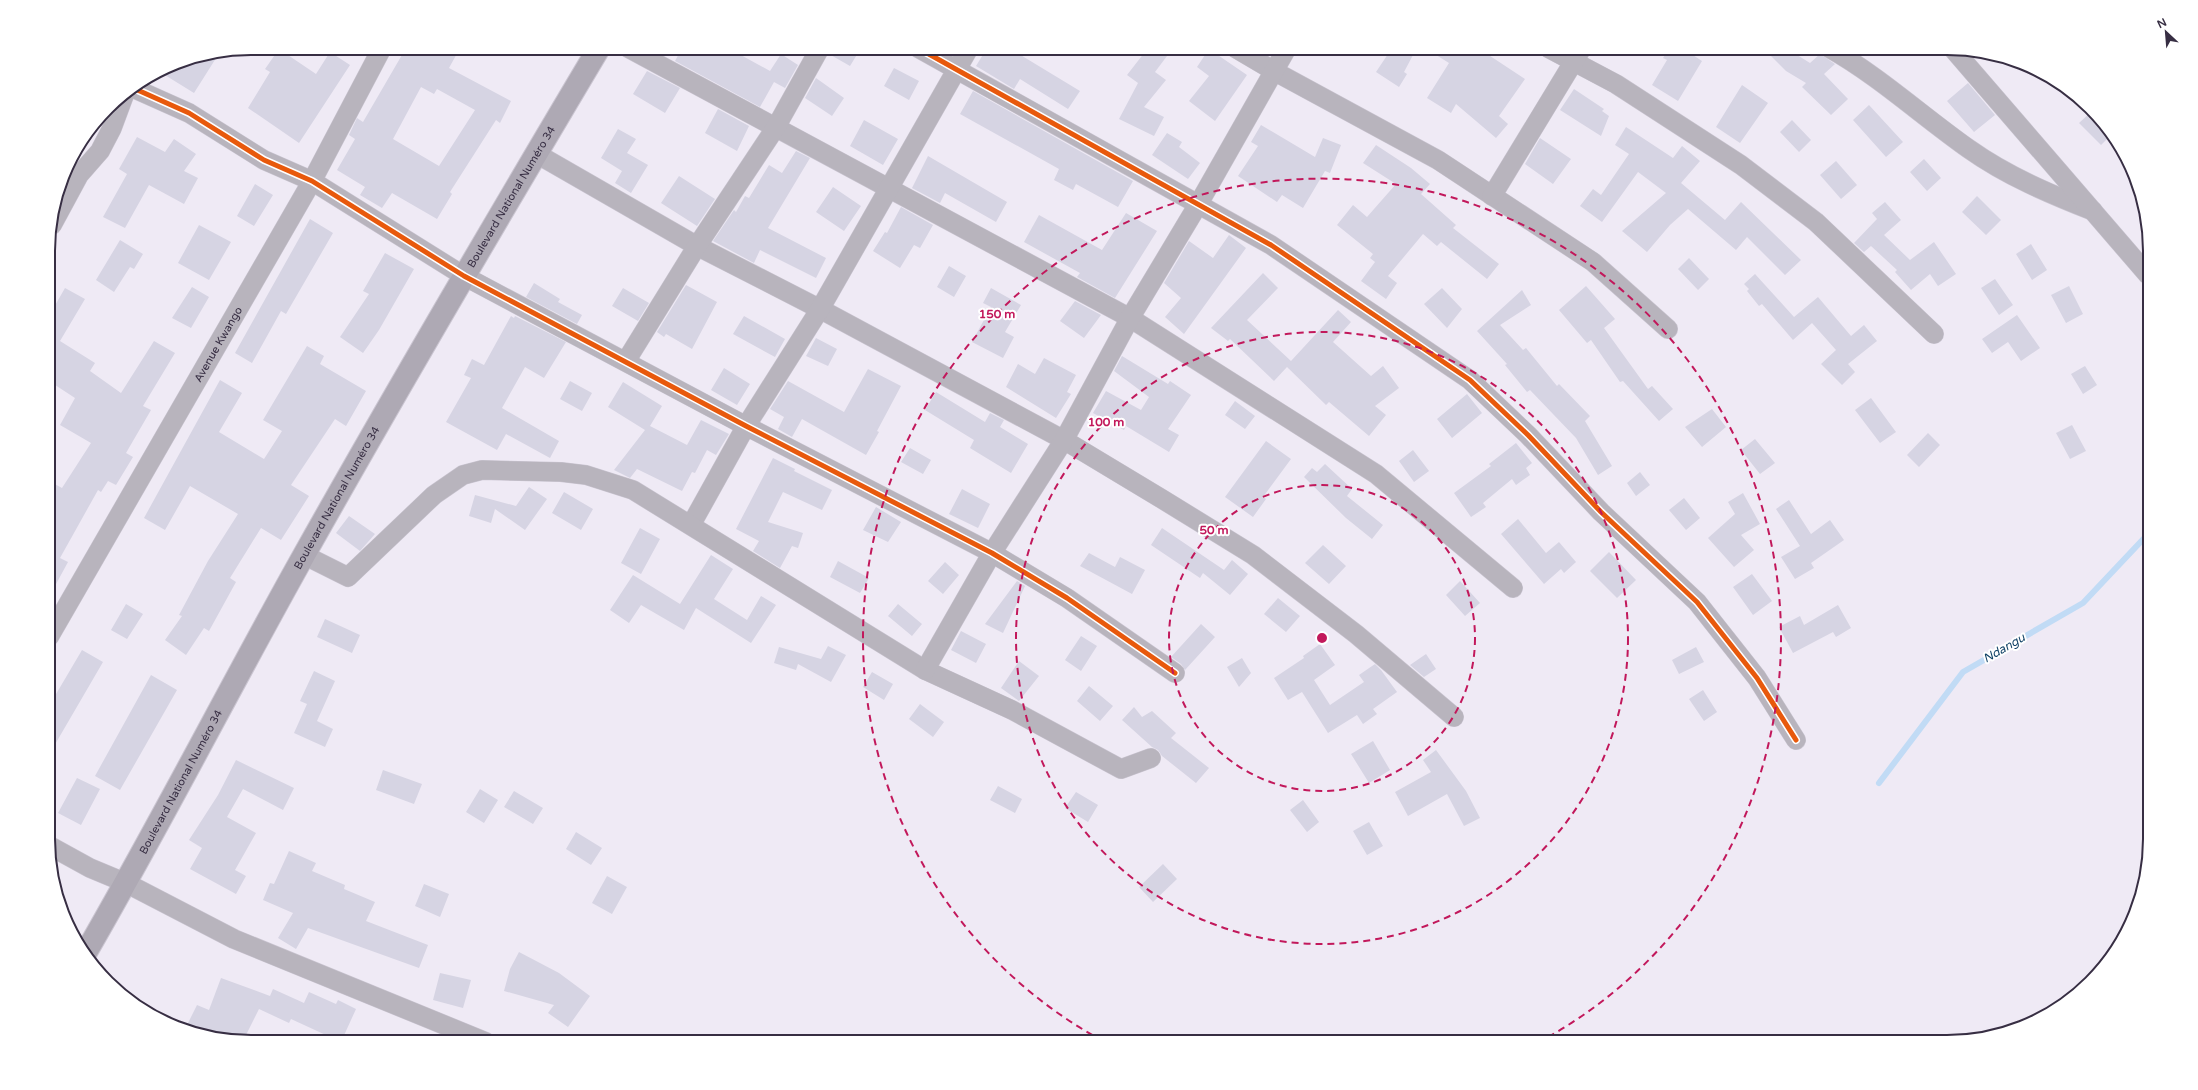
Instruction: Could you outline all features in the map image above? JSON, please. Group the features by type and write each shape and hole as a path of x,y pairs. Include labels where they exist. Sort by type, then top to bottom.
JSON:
{"main road":[{"name":"Boulevard National Numéro 34","path":"88,948 126,883 304,555 464,276 595,55"}],"street":[{"name":"Avenue Kwango","path":"55,627 312,181 378,55"},
{"path":"641,55 1130,318 1376,474 1513,588"},
{"path":"626,361 697,246 776,127 816,55"},
{"path":"930,55 956,71 1199,203 1271,245 1470,380 1528,435 1601,512 1697,602 1757,678 1796,740"},
{"path":"691,525 746,426 820,309 890,189 965,55"},
{"path":"1247,55 1438,160 1593,262 1668,329"},
{"path":"925,670 992,552 1064,440 1130,318 1199,203 1283,55"},
{"path":"1492,196 1578,55 1616,84 1741,165 1816,222 1934,334"},
{"path":"1841,55 1859,65 1969,150 2016,179 2093,211"},
{"path":"1958,55 2143,269"},
{"path":"139,91 189,113 264,160 312,181 464,276 746,426 992,552 1067,598 1175,673"},
{"path":"60,211 79,174 100,151 112,128 121,105"},
{"path":"536,154 697,246 820,309 1064,440 1253,555 1356,634 1454,717"},
{"path":"304,555 348,577 434,495 463,475 482,470 561,472 586,475 633,490 925,670 1012,710 1121,769 1151,758"},
{"path":"55,849 90,868 126,883 234,939 469,1035"}],"building":[{"path":"275,55 288,55 316,74 328,55 335,55 350,65 299,143 248,108 270,72 265,69"},
{"path":"402,55 456,55 449,68 511,101 500,123 496,120 450,192 452,194 437,219 392,193 382,208 360,195 365,187 337,170 355,139 349,135 357,118 363,122","holes":["421,87 434,94 437,89 475,110 439,166 393,139"]},
{"path":"678,55 741,55 770,71 780,55 783,55 798,65 785,88 774,82 760,107 675,61"},
{"path":"831,55 857,55 850,66"},
{"path":"983,55 1021,55 1080,91 1068,109 1020,79 1014,89 976,66"},
{"path":"1143,55 1168,55 1155,72 1166,80 1144,107 1164,117 1154,136 1119,119 1138,83 1127,75"},
{"path":"1205,55 1218,55 1247,75 1215,121 1189,101 1209,76 1197,67"},
{"path":"1387,55 1413,55 1404,72 1407,74 1399,87 1376,72"},
{"path":"1436,55 1489,55 1525,79 1499,116 1508,124 1496,138 1456,104 1451,113 1427,98 1449,63"},
{"path":"1665,55 1693,55 1702,61 1678,101 1652,85 1667,60 1663,58"},
{"path":"1770,55 1797,55 1810,63 1819,55 1822,55 1835,64 1824,74 1848,99 1831,115 1802,87 1806,83 1786,71"},
{"path":"216,59 194,93 165,75 188,65"},
{"path":"894,68 919,81 909,100 884,86"},
{"path":"647,71 680,88 665,113 633,94"},
{"path":"816,78 844,98 832,116 805,98"},
{"path":"1968,83 1995,115 1974,132 1947,101"},
{"path":"1742,85 1768,103 1740,143 1716,127"},
{"path":"1574,89 1604,109 1602,111 1609,116 1601,136 1560,110"},
{"path":"973,91 1133,181 1118,207 1076,184 1073,190 1054,180 1059,169 960,114"},
{"path":"1869,105 1903,142 1886,157 1853,120"},
{"path":"718,109 749,126 737,151 705,133"},
{"path":"2088,115 2107,139 2101,145 2079,123"},
{"path":"864,120 898,139 883,165 850,146"},
{"path":"1792,120 1811,140 1799,152 1780,132"},
{"path":"1261,125 1315,157 1323,138 1341,145 1330,173 1325,171 1303,208 1282,195 1277,202 1238,176 1258,146 1251,142"},
{"path":"1626,127 1673,158 1682,146 1700,161 1681,183 1725,220 1741,202 1801,260 1785,275 1747,237 1736,250 1688,209 1670,225 1647,252 1622,231 1666,193 1638,172 1602,222 1580,206 1593,189 1601,195 1629,154 1615,145"},
{"path":"618,129 636,139 627,153 648,165 631,193 615,183 622,171 601,158"},
{"path":"1167,133 1182,142 1179,147 1200,163 1188,179 1152,155"},
{"path":"137,137 165,152 174,139 196,154 184,171 198,178 184,204 149,185 125,228 103,217 127,174 119,169"},
{"path":"1540,138 1571,159 1553,184 1525,164"},
{"path":"1376,145 1411,168 1430,184 1421,194 1456,225 1453,228 1499,264 1487,279 1441,242 1437,246 1423,234 1388,276 1397,283 1386,299 1361,281 1375,262 1370,258 1373,254 1337,225 1353,205 1367,217 1396,184 1363,163"},
{"path":"796,151 810,158 768,228 826,258 816,278 760,250 754,263 713,241 734,210 736,212 745,196 749,198 769,165 782,173"},
{"path":"928,156 1007,202 996,222 945,193 940,203 912,188"},
{"path":"1924,159 1941,178 1927,191 1910,172"},
{"path":"1836,161 1857,185 1841,199 1820,175"},
{"path":"679,176 715,199 697,226 661,203"},
{"path":"255,184 273,195 254,226 237,216"},
{"path":"833,187 861,206 844,231 816,212"},
{"path":"1977,196 2001,220 1986,235 1962,212"},
{"path":"1885,202 1901,220 1884,235 1910,260 1934,242 1956,274 1938,286 1930,274 1911,290 1895,272 1897,270 1871,246 1864,252 1854,243 1877,219 1872,213"},
{"path":"901,207 933,225 920,248 914,245 900,268 873,251 885,232 887,233"},
{"path":"1126,213 1157,231 1115,298 1077,277 1080,273 1024,242 1039,215 1102,250"},
{"path":"310,219 333,233 286,314 281,311 252,363 235,353"},
{"path":"199,225 231,242 209,280 178,263"},
{"path":"1229,235 1246,248 1184,334 1165,317 1181,298 1164,283 1189,241 1213,258"},
{"path":"120,240 143,254 134,269 130,267 114,292 96,280"},
{"path":"2031,244 2047,270 2032,280 2016,254"},
{"path":"385,253 414,269 379,330 363,353 340,337 369,294 363,291"},
{"path":"1689,258 1709,279 1698,290 1678,269"},
{"path":"949,266 966,276 954,297 937,287"},
{"path":"1263,273 1278,288 1247,320 1291,361 1338,310 1351,322 1333,342 1371,376 1383,366 1399,388 1375,406 1386,415 1369,436 1329,402 1326,405 1287,367 1274,381 1230,339 1228,341 1211,328"},
{"path":"1755,274 1794,317 1818,297 1851,336 1864,325 1877,341 1848,364 1855,372 1842,385 1821,364 1836,350 1812,323 1793,340 1762,304 1759,306 1747,291 1749,289 1744,284"},
{"path":"1995,279 2013,305 1999,315 1981,288"},
{"path":"534,283 560,299 558,302 582,315 577,324 526,297"},
{"path":"686,285 717,302 692,349 666,334 664,337 657,332"},
{"path":"1586,286 1615,319 1604,328 1648,389 1652,386 1673,409 1659,421 1623,381 1620,382 1591,340 1587,343 1559,310"},
{"path":"2069,286 2083,314 2066,323 2051,295"},
{"path":"192,287 209,297 191,328 172,318"},
{"path":"65,288 85,299 60,341 95,363 90,371 121,393 154,341 175,353 143,406 151,410 126,453 133,457 116,485 108,481 101,492 98,490 60,558 68,562 55,586 55,484 62,488 91,443 60,425 75,398 55,385 55,306"},
{"path":"623,288 649,303 638,321 612,306"},
{"path":"991,288 1021,305 1005,332 1014,337 1003,358 972,342 991,307 983,303"},
{"path":"1442,288 1462,309 1447,328 1424,304"},
{"path":"1522,290 1531,305 1500,325 1523,350 1526,348 1557,386 1559,384 1590,416 1585,421 1612,466 1598,475 1576,438 1530,390 1527,392 1505,365 1507,364 1477,331"},
{"path":"1075,301 1101,315 1084,338 1060,321"},
{"path":"2017,315 2040,348 2021,361 2008,342 1992,353 1982,339"},
{"path":"511,316 514,318 515,316 566,342 544,378 525,367 502,408 559,441 550,458 506,434 497,450 446,422 471,378 464,375 472,359 484,365"},
{"path":"744,316 785,339 775,357 733,334"},
{"path":"816,338 837,349 828,366 806,356"},
{"path":"307,346 324,356 320,364 366,391 346,426 335,419 291,485 309,496 281,540 261,528 230,578 236,582 209,631 204,628 186,655 165,640 182,616 179,615 208,561 238,514 190,486 165,530 144,518 220,380 242,393 219,432 264,459 282,431 263,420"},
{"path":"1122,356 1168,384 1170,381 1191,395 1168,429 1179,435 1169,452 1126,426 1124,430 1093,413 1106,391 1141,410 1149,397 1114,371"},
{"path":"1044,358 1076,375 1067,392 1071,394 1056,418 1006,387 1018,364 1035,374"},
{"path":"2085,366 2097,385 2083,394 2071,374"},
{"path":"724,368 750,384 737,405 711,390"},
{"path":"868,369 901,386 866,455 802,419 792,437 778,429 784,417 770,409 788,381 844,412"},
{"path":"570,381 592,393 582,411 560,399"},
{"path":"623,382 662,406 650,426 687,445 701,420 729,434 716,455 707,450 695,473 692,472 682,491 637,469 630,478 614,470 645,430 608,407"},
{"path":"936,392 985,422 990,413 1004,420 1000,427 1028,444 1011,473 970,448 974,440 925,410"},
{"path":"1467,394 1482,413 1452,438 1437,419"},
{"path":"1871,398 1896,432 1880,443 1855,410"},
{"path":"1235,401 1255,416 1245,429 1225,415"},
{"path":"1712,409 1726,427 1702,447 1685,427"},
{"path":"2072,425 2086,451 2070,459 2056,433"},
{"path":"1928,433 1940,445 1919,467 1907,455"},
{"path":"1755,439 1775,463 1760,474 1741,450"},
{"path":"1266,441 1291,459 1263,497 1266,499 1253,517 1225,497"},
{"path":"1516,443 1532,463 1526,468 1530,475 1516,485 1512,479 1483,503 1486,507 1471,517 1454,493 1491,466 1489,464"},
{"path":"910,448 931,460 923,474 901,462"},
{"path":"1413,450 1429,471 1414,482 1399,461"},
{"path":"773,458 795,469 794,471 832,490 822,510 783,492 768,522 803,533 798,548 792,546 780,568 753,551 759,541 736,529"},
{"path":"1325,464 1352,489 1347,496 1383,525 1372,539 1346,518 1304,477 1312,468 1317,472"},
{"path":"1640,472 1650,485 1636,496 1627,483"},
{"path":"529,487 547,499 525,530 495,509 491,523 469,516 475,495 516,506"},
{"path":"962,489 990,504 978,528 949,514"},
{"path":"564,492 593,509 581,530 552,513"},
{"path":"1743,493 1760,524 1741,535 1754,550 1734,567 1708,538 1735,514 1728,502"},
{"path":"1684,498 1700,518 1686,530 1669,510"},
{"path":"1789,500 1811,534 1830,520 1844,540 1811,563 1814,568 1795,579 1781,557 1800,546 1776,509"},
{"path":"876,507 901,522 888,542 863,530"},
{"path":"349,516 375,534 360,551 336,533"},
{"path":"1518,519 1546,553 1559,542 1576,562 1564,573 1561,569 1544,584 1501,534"},
{"path":"640,528 660,539 641,574 621,563"},
{"path":"1162,528 1224,570 1232,560 1248,574 1230,595 1203,573 1200,578 1151,545"},
{"path":"1323,545 1346,566 1329,584 1305,563"},
{"path":"1609,552 1636,580 1617,598 1590,571"},
{"path":"1089,553 1115,567 1120,557 1145,570 1132,594 1080,566"},
{"path":"711,555 733,569 714,599 747,620 761,596 776,605 751,643 696,608 684,630 641,605 629,623 610,610 633,575 680,604"},
{"path":"838,561 869,578 860,593 830,577"},
{"path":"945,562 959,575 943,594 928,581"},
{"path":"1752,574 1772,601 1753,615 1733,587"},
{"path":"1017,581 1025,586 1003,633 985,624"},
{"path":"1460,581 1480,603 1465,616 1446,595"},
{"path":"1278,598 1300,616 1286,632 1264,614"},
{"path":"126,604 143,614 127,639 111,630"},
{"path":"898,604 922,624 912,636 888,616"},
{"path":"1838,605 1851,628 1836,637 1833,632 1793,653 1779,627 1800,616 1804,625"},
{"path":"325,619 360,635 352,653 317,637"},
{"path":"1201,624 1215,637 1185,670 1181,664 1171,657"},
{"path":"961,631 986,644 976,663 951,650"},
{"path":"1081,636 1097,646 1081,671 1065,660"},
{"path":"1320,644 1335,665 1314,680 1330,705 1364,682 1359,675 1375,664 1397,692 1373,709 1377,714 1363,724 1357,715 1328,733 1302,692 1288,700 1274,678 1304,658 1303,656"},
{"path":"828,646 846,655 831,682 798,664 796,670 774,663 779,647 821,659"},
{"path":"1696,647 1704,662 1679,674 1672,660"},
{"path":"82,650 103,662 55,744 55,696"},
{"path":"1426,654 1436,669 1424,677 1410,665"},
{"path":"1242,658 1251,673 1239,687 1227,667"},
{"path":"1019,661 1039,676 1019,701 1001,688"},
{"path":"314,671 335,681 317,721 333,729 325,747 294,733 307,704 300,701"},
{"path":"872,672 893,684 884,700 863,687"},
{"path":"151,675 177,690 120,790 95,776"},
{"path":"1089,686 1113,706 1100,721 1077,701"},
{"path":"1703,690 1717,712 1704,721 1689,699"},
{"path":"920,704 944,722 933,737 909,719"},
{"path":"1134,707 1142,717 1152,711 1176,733 1171,738 1209,768 1196,783 1162,756 1158,750 1152,747 1122,720"},
{"path":"1373,741 1390,770 1369,783 1351,754"},
{"path":"1436,750 1466,791 1480,818 1464,826 1447,794 1408,816 1395,792 1431,772 1423,760"},
{"path":"236,760 294,788 283,810 243,789 227,817 256,833 235,870 246,876 236,894 190,869 202,848 189,840 218,795"},
{"path":"383,770 422,784 414,804 376,790"},
{"path":"77,778 100,789 81,825 58,813"},
{"path":"998,786 1022,799 1015,813 990,800"},
{"path":"480,789 498,800 484,823 466,812"},
{"path":"514,791 543,808 533,824 504,807"},
{"path":"1076,792 1098,805 1088,822 1065,808"},
{"path":"1303,800 1319,822 1307,832 1290,810"},
{"path":"1369,822 1383,846 1367,855 1353,831"},
{"path":"576,832 602,848 591,865 566,849"},
{"path":"289,851 316,863 312,871 345,885 344,889 375,902 366,921 428,945 419,968 308,928 296,949 278,938 293,913 263,900 270,883 274,884"},
{"path":"1163,864 1177,879 1153,902 1139,887"},
{"path":"607,876 627,887 612,914 592,903"},
{"path":"424,884 449,894 440,917 415,906"},
{"path":"519,952 559,973 590,996 568,1027 548,1013 554,1005 504,991 510,969"},
{"path":"440,973 471,980 463,1008 433,1000"},
{"path":"221,978 270,996 273,989 304,1003 309,992 336,1004 338,1000 356,1009 344,1035 326,1035 291,1019 289,1023 259,1009 246,1035 213,1031 187,1025 197,1005 209,1010"}],"waterway":[{"name":"Ndangu","path":"1879,783 1963,672 2083,603 2143,539"}],"cycle path":[{"path":"931,55 1271,245 1470,380 1528,435 1601,512 1697,602 1757,678 1796,740"},
{"path":"139,91 189,113 264,160 312,181 464,276 746,426 992,553 1067,598 1175,673"}]}
